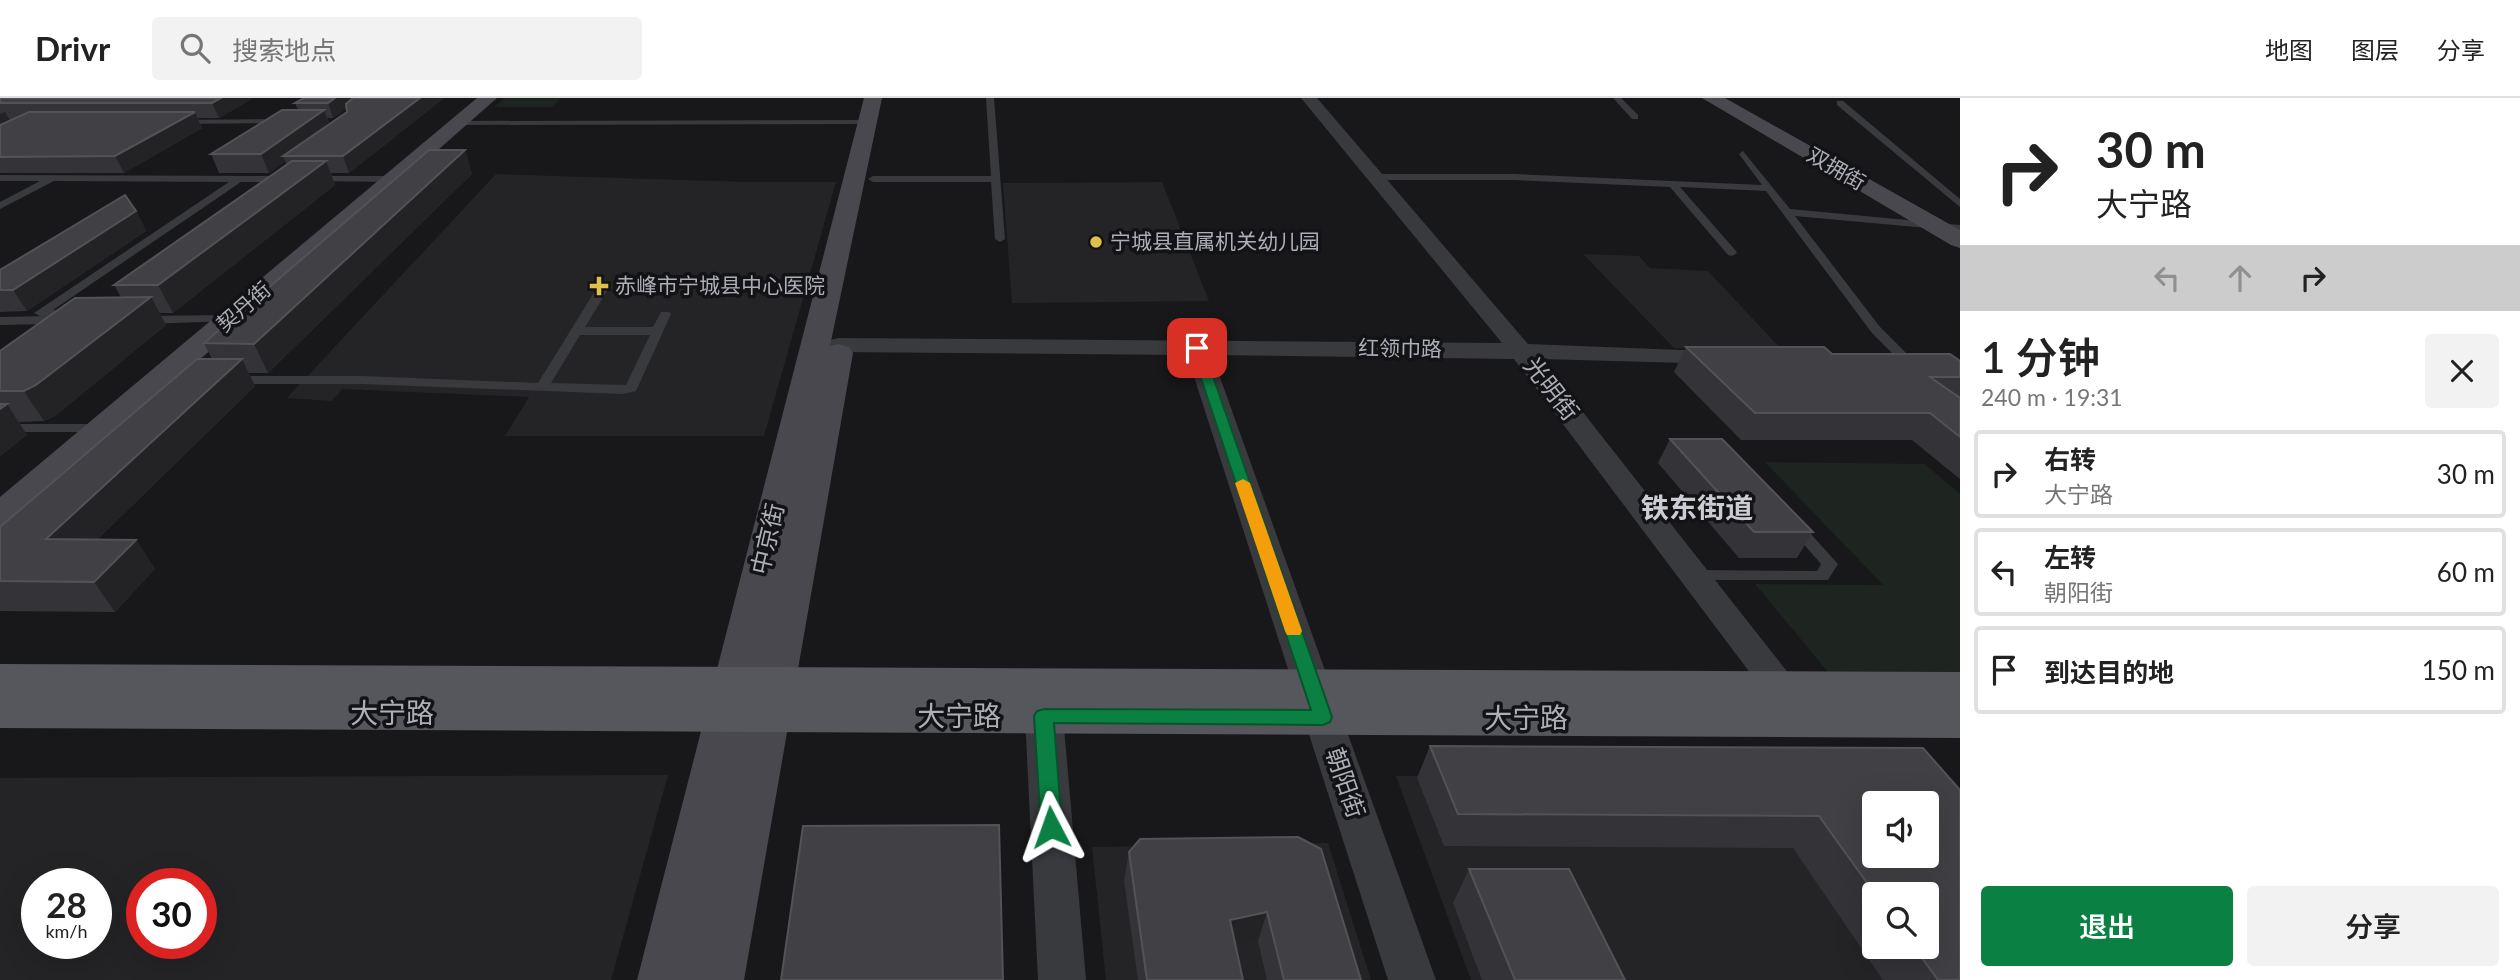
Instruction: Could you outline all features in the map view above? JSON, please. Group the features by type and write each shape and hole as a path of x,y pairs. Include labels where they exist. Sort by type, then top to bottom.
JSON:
{"main road":[{"name":"契丹街","path":"0,516 102,428 173,379 230,319 488,98"},
{"name":"双拥街","path":"1711,98 1952,231"},
{"name":"中京街","path":"666,980 750,699 839,345 873,179 876,106"},
{"name":"中京街","path":"715,980 750,699 876,106"},
{"name":"大宁路","path":"0,680 750,699 1317,702 1960,720"},
{"name":"大宁路","path":"0,711 750,699 1044,716 1317,702 1782,688 1960,689"}],"street":[{"name":"光明街","path":"1309,98 1522,352 1782,688"},
{"name":"红领巾路","path":"839,345 1522,352 1740,358"},
{"name":"朝阳街","path":"1197,348 1412,980"},
{"path":"1871,362 1935,364"},
{"path":"1044,716 1062,980"}],"lane":[{"path":"990,98 1000,239"},
{"path":"1617,98 1635,117"},
{"path":"1840,103 1960,204"},
{"path":"458,123 876,106"},
{"path":"160,121 297,121"},
{"path":"1743,154 1876,330 1909,363"},
{"path":"265,194 284,175"},
{"path":"0,178 271,179 284,175 393,179"},
{"path":"1374,177 1514,177 1769,188"},
{"path":"0,206 53,178"},
{"path":"0,321 85,316 40,313 239,178"},
{"path":"873,179 996,179"},
{"path":"1672,183 1732,253"},
{"path":"1788,212 1952,231"},
{"path":"542,387 601,291"},
{"path":"213,380 362,380 631,388 665,314"},
{"path":"135,320 230,319"},
{"path":"576,331 657,331"},
{"path":"0,428 102,428"},
{"path":"1695,575 1822,576 1830,564 1786,515"}],"shaded area":[{"path":"505,98 561,98 552,107 494,107"},
{"name":"赤峰市宁城县中心医院","path":"496,174 745,182 836,182 764,436 505,436 529,397 342,389 332,401 287,398"},
{"name":"宁城县直属机关幼儿园","path":"1162,182 1209,301 1012,303 1003,183"},
{"path":"1583,254 1639,256 1650,268 1708,271 1782,350 1674,348"},
{"path":"1765,462 1925,464 1960,494 1960,672 1828,672 1755,584 1883,585"},
{"path":"1933,774 1935,791 1862,791 1862,868 1939,868 1939,820 1960,980 1471,980 1396,776"},
{"path":"668,775 611,980 0,980 0,778"},
{"path":"1328,843 1371,980 1106,980 1092,847"}],"building":[{"path":"0,98 221,98 212,103 0,103"},
{"path":"304,98 335,98 328,103 295,103"},
{"path":"353,98 420,98 343,156 283,156 347,112 346,104"},
{"path":"282,110 324,110 261,154 211,154"},
{"path":"29,112 195,112 115,156 0,157 0,125"},
{"path":"429,150 465,150 254,344 204,343"},
{"path":"292,161 326,161 158,285 114,285"},
{"path":"125,195 136,211 13,290 0,290 0,270"},
{"path":"151,297 36,385 24,391 0,391 0,351 75,298"},
{"path":"1686,347 1824,347 1832,354 1950,354 1960,361 1960,377 1930,377 1960,398 1960,437 1930,413 1755,413"},
{"path":"197,359 242,359 46,539 136,540 94,582 0,581 0,527"},
{"path":"1670,439 1722,439 1813,532 1754,532"},
{"path":"1430,746 1923,748 1960,790 1960,980 1938,980 1923,959 1939,959 1939,882 1866,882 1819,816 1458,814"},
{"path":"999,825 1003,980 781,980 803,826"},
{"path":"1298,837 1321,849 1361,980 1284,980 1267,912 1230,920 1243,980 1147,980 1129,852 1140,839"},
{"path":"1469,869 1569,869 1625,980 1515,980"}],"slow traffic":[{"path":"1243,483 1293,631"}],"place":[{"name":"宁城县直属机关幼儿园","path":"1096,242"},
{"name":"赤峰市宁城县中心医院","path":"599,286"}],"district":[{"name":"铁东街道","path":"1697,508"}],"route":[{"path":"1051,827 1044,716 1323,717 1197,348"}]}
